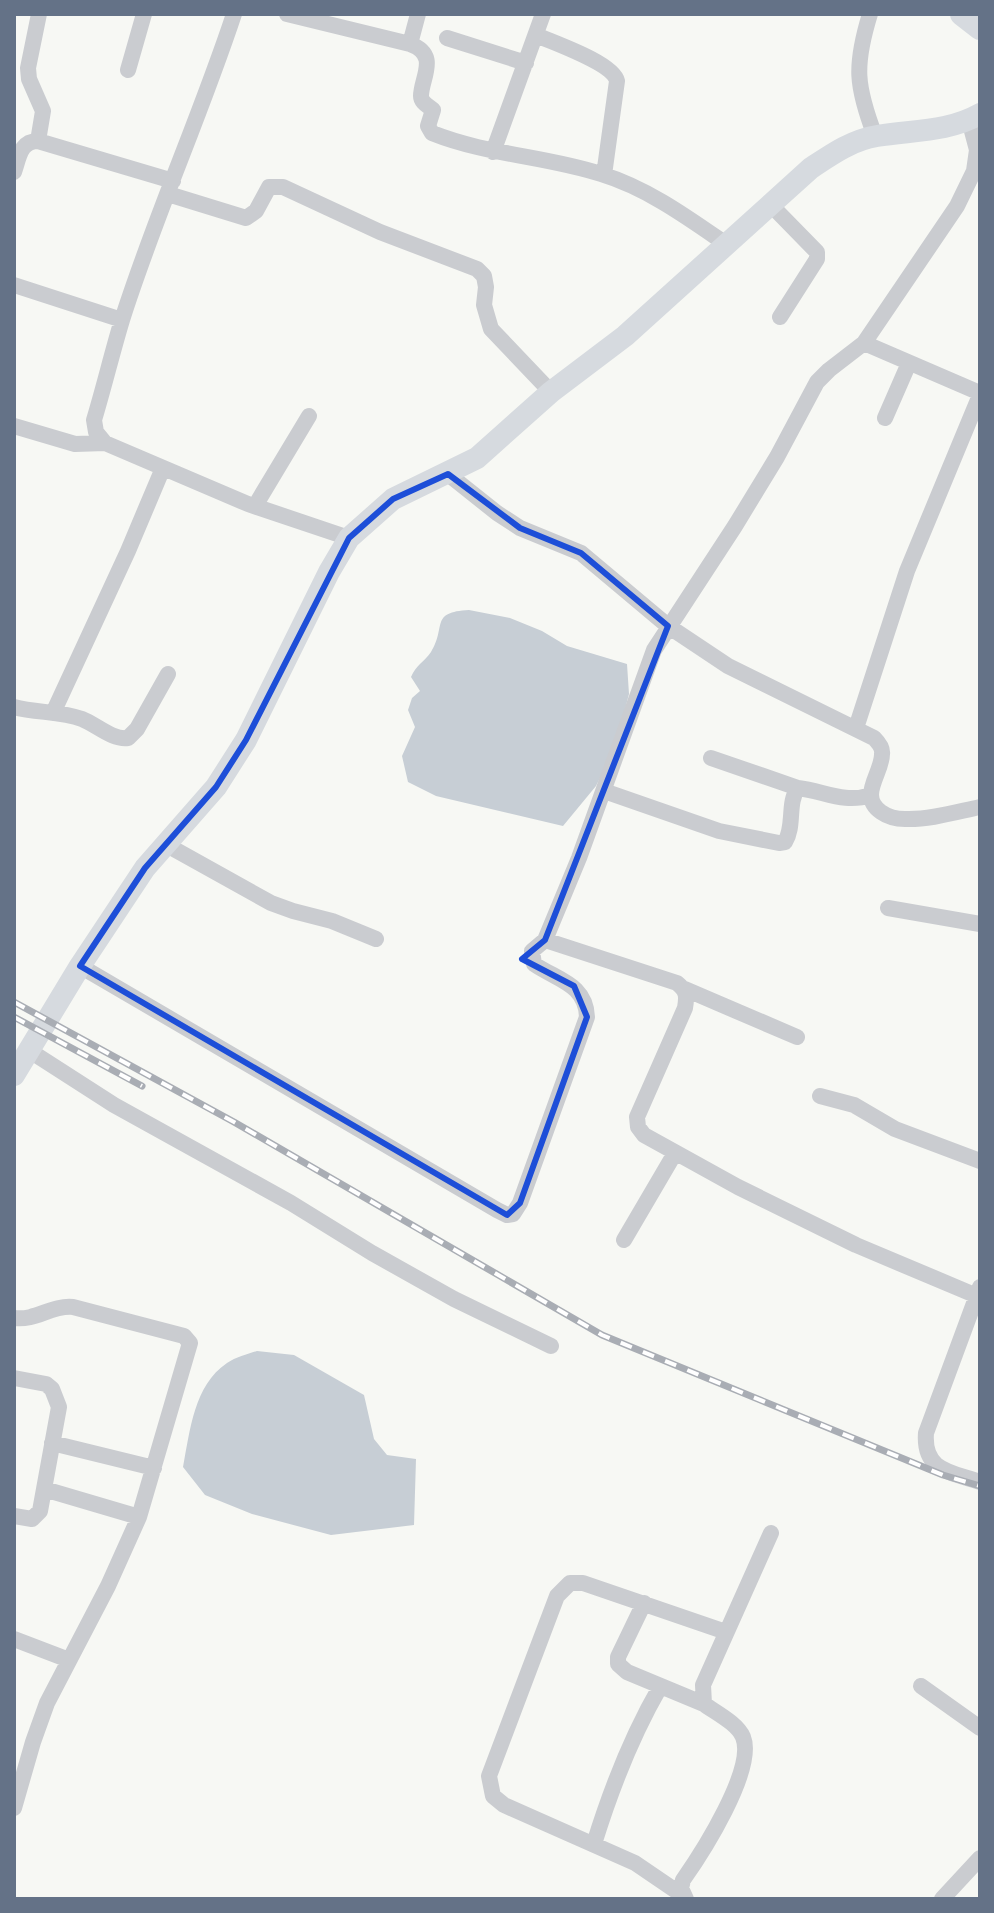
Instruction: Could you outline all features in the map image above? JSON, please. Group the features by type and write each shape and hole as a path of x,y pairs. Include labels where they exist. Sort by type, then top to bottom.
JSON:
{"main road":[{"path":"962,14 980,28"}],"street":[{"path":"38,141 43,111 28,68 39,14"},
{"path":"128,70 144,14"},
{"path":"287,14 420,49 426,62 421,96 434,113 428,130 453,141 493,152 604,175 651,196 726,244"},
{"path":"410,44 418,14"},
{"path":"493,152 543,14"},
{"path":"870,14 860,51 858,79 875,136"},
{"path":"105,443 96,432 94,420 122,320 170,187 200,115 231,15"},
{"path":"536,35 606,67 616,75 604,175"},
{"path":"447,38 526,63"},
{"path":"14,1075 80,966 145,868 216,787 246,740 349,538 393,499 477,458 551,392 625,336 811,168 843,147 875,136 944,128 974,117 977,150 968,189 864,343 817,382 742,515 654,650 604,791 545,940 532,951 534,964 574,986 582,995 587,1005 587,1017 520,1203 513,1214 507,1215 271,1080 80,966"},
{"path":"14,172 17,152 27,143 38,141 170,187 246,218 256,211 265,192 276,185 380,232 470,264 484,276 484,305 491,329 551,392"},
{"path":"770,204 817,252 817,259 780,317"},
{"path":"14,285 122,320"},
{"path":"856,728 907,571 980,394 864,343"},
{"path":"885,418 909,363"},
{"path":"255,506 309,416"},
{"path":"14,426 75,444 105,443 255,506 349,538"},
{"path":"53,713 163,468"},
{"path":"448,474 520,528 581,553 668,626 728,666 874,738 883,755 871,795 873,805 879,811 900,819 980,807"},
{"path":"14,707 84,720 117,738 128,738 137,729 168,674"},
{"path":"711,758 798,788 838,798 871,795"},
{"path":"604,791 719,831 779,843 785,842 789,834 793,796 798,788"},
{"path":"165,844 271,903 332,921 376,939"},
{"path":"888,908 980,924"},
{"path":"545,940 677,983 797,1037"},
{"path":"685,989 685,1008 637,1117 638,1127 644,1135 675,1153 856,1245 978,1292 926,1433 925,1444 927,1455 936,1466 980,1482"},
{"path":"30,1051 114,1105 291,1203 372,1253 454,1299 551,1346"},
{"path":"820,1096 854,1105 895,1129 980,1161"},
{"path":"624,1240 675,1153"},
{"path":"14,1318 35,1317 61,1306 73,1307 179,1334 188,1339 190,1349 139,1517 108,1586 47,1703 14,1808"},
{"path":"14,1378 46,1384 52,1389 59,1407 37,1516 26,1519 14,1516"},
{"path":"52,1443 154,1468"},
{"path":"44,1489 139,1517"},
{"path":"704,1704 703,1685 771,1533"},
{"path":"684,1897 659,1876 635,1863 504,1805 493,1796 489,1776 557,1596 564,1587 577,1581 726,1632"},
{"path":"644,1603 618,1657 618,1664 627,1672 704,1704 738,1729 744,1741 739,1777 718,1824 683,1880 684,1897"},
{"path":"14,1639 69,1660"},
{"path":"921,1686 980,1728"},
{"path":"594,1844 629,1745 660,1687"},
{"path":"942,1899 980,1858"}],"highlighted area":[{"path":"448,474 520,528 581,553 668,626 545,940 522,959 574,986 587,1017 520,1203 507,1215 80,966 145,868 216,787 246,740 349,538 393,499"}],"shaded area":[{"path":"469,610 510,618 542,631 567,646 627,664 629,694 615,748 596,786 563,826 436,796 408,782 402,756 415,727 408,710 412,698 420,691 411,677 431,652 444,618 457,611"},
{"path":"257,1351 294,1355 364,1395 374,1439 387,1455 416,1459 414,1525 331,1535 252,1514 205,1495 183,1467 200,1396 216,1372 231,1361"}],"railway":[{"path":"14,1002 234,1122 602,1335 943,1475 980,1486"},
{"path":"14,1017 142,1086"}]}
